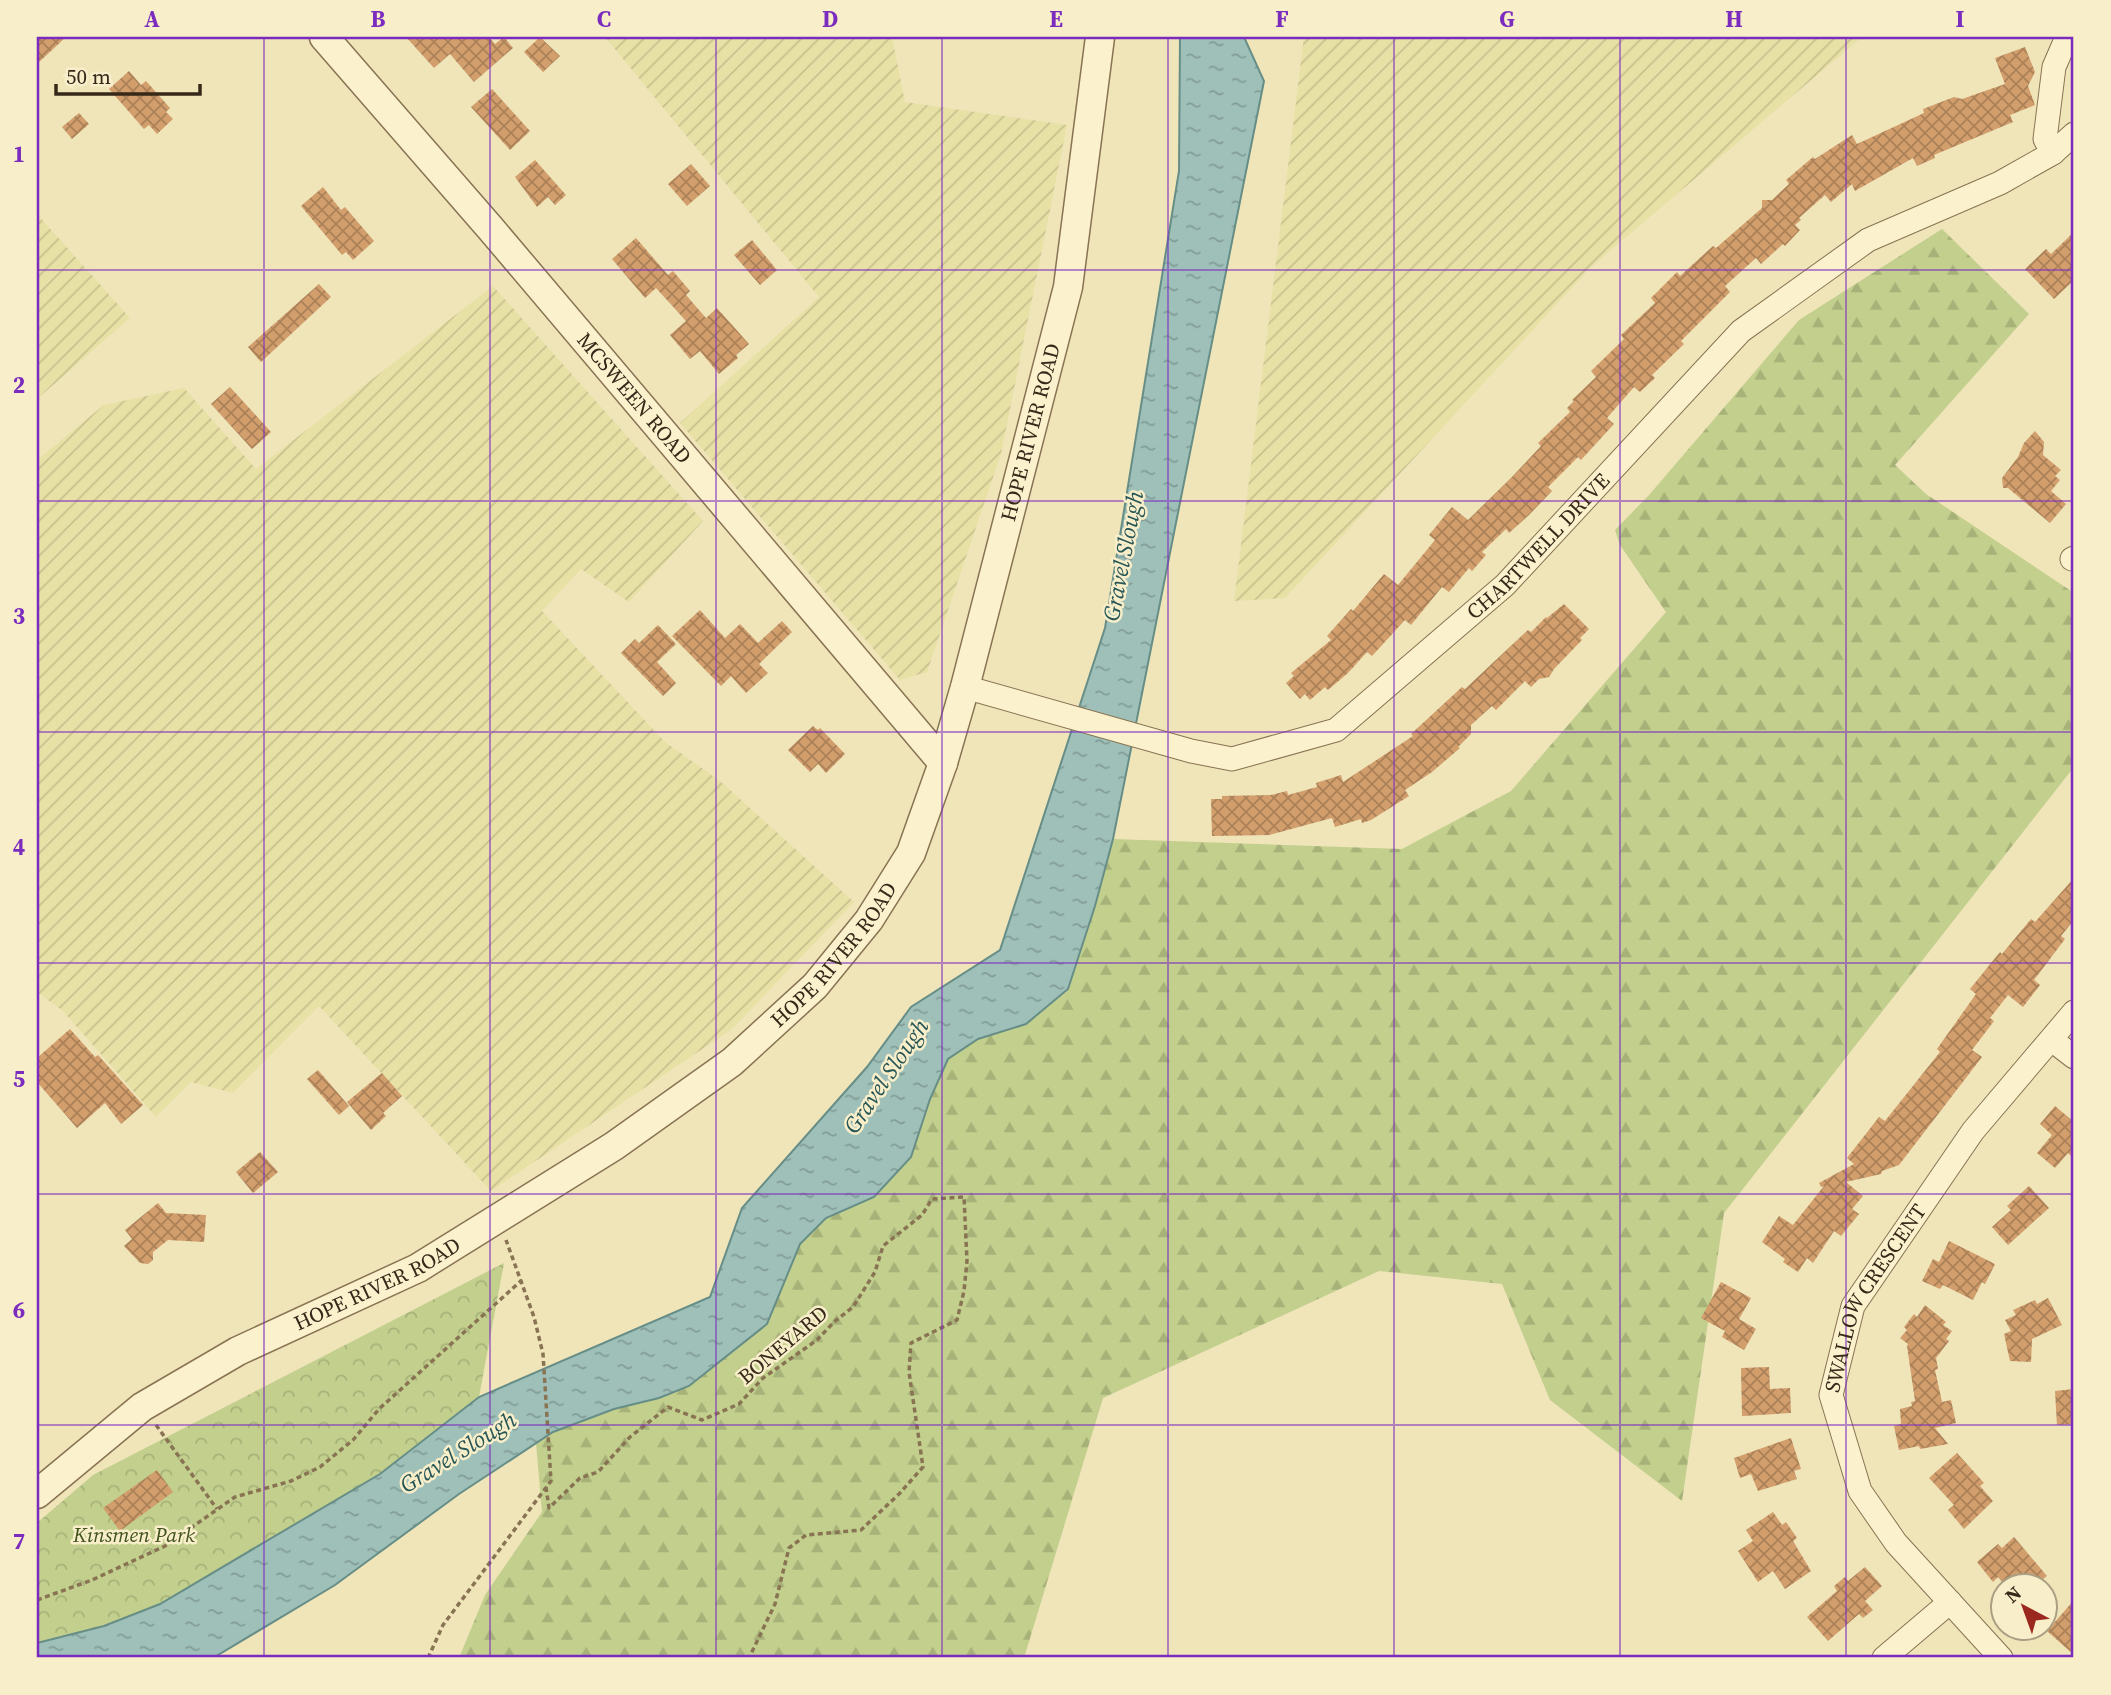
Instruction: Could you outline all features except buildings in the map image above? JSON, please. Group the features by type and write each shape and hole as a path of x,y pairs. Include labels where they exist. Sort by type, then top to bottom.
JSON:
{"street":[{"name":"MCSWEEN ROAD","path":"324,37 491,229 943,763"},
{"name":"HOPE RIVER ROAD","path":"37,1494 142,1407 238,1351 418,1268 614,1146 732,1062 815,986 869,920 911,853 943,763 965,687 1068,287 1100,37"},
{"path":"2053,153 2045,139 2054,67 2067,37"},
{"name":"CHARTWELL DRIVE","path":"965,687 1010,702 1191,751 1233,759 1336,730 1505,585 1741,331 1868,240 2000,183 2053,153 2074,134"},
{"name":"SWALLOW CRESCENT","path":"2001,1658 1896,1543 1860,1491 1831,1395 1853,1306 1973,1131 2074,1012"},
{"path":"2052,1040 2074,1057"},
{"path":"1884,1658 1950,1602"}],"path":[{"name":"BONEYARD","path":"546,1488 549,1507 580,1478 598,1472 629,1437 668,1407 702,1420 738,1404 762,1378 817,1340 853,1307 875,1272 883,1245 922,1215 932,1199 964,1197 967,1261 957,1320 911,1343 909,1372 923,1467 861,1530 806,1535 789,1548 775,1604 749,1658"},
{"path":"428,1658 443,1625 551,1481 543,1354 522,1280 498,1219"},
{"path":"37,1600 92,1580 165,1546 234,1497 291,1481 320,1467 353,1440 379,1409 522,1280"},
{"path":"142,1407 217,1508"}],"shaded area":[{"path":"605,37 892,37 905,102 1067,125 1001,454 927,672 900,680 680,423 819,297"},
{"path":"1304,37 1862,37 1591,267 1285,598 1234,601"},
{"path":"37,214 130,318 37,399"},
{"path":"493,286 703,521 629,602 581,569 542,611 665,742 720,781 854,902 732,1029 491,1191 319,1006 233,1093 191,1082 156,1117 63,1011 37,992 37,460 104,405 184,388 256,469"}],"green space":[{"path":"1942,229 2029,314 1895,465 1926,494 2074,593 2074,767 1724,1213 1682,1501 1550,1400 1502,1284 1379,1271 1103,1398 1024,1658 459,1658 485,1595 542,1512 536,1443 553,1432 614,1409 659,1398 767,1324 800,1244 825,1218 874,1197 930,1099 948,1059 978,1039 1026,1024 1068,989 1113,839 1402,849 1511,791 1666,612 1620,545 1615,530 1649,495 1799,320"},
{"name":"Kinsmen Park","path":"504,1263 479,1397 380,1474 160,1604 104,1626 37,1643 37,1523 93,1475"}],"water":[{"name":"Gravel Slough","path":"1180,37 1244,37 1264,81 1113,839 1068,989 1026,1024 978,1039 948,1059 930,1099 911,1157 874,1197 826,1218 800,1244 767,1324 689,1386 659,1398 614,1409 553,1432 459,1494 335,1585 213,1658 37,1658 37,1643 104,1626 160,1604 380,1474 479,1397 710,1297 742,1208 867,1067 911,1007 1000,950 1105,628 1179,171"}]}
